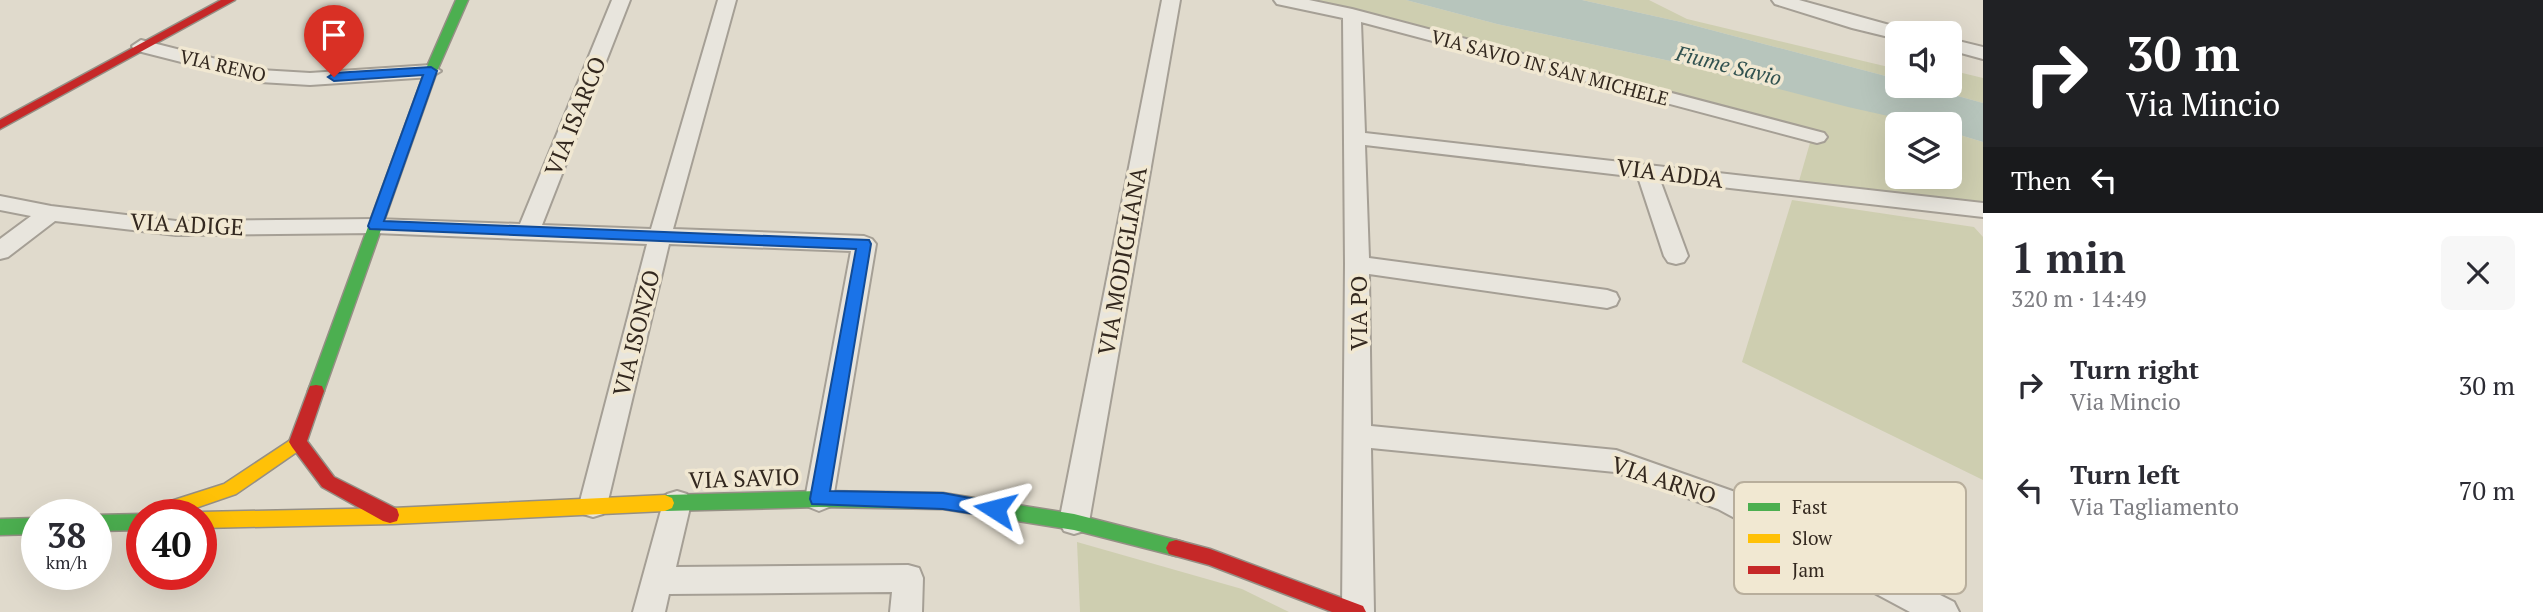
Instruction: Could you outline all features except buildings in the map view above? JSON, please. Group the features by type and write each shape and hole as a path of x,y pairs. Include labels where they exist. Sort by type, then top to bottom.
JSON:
{"street":[{"path":"0,124 229,0"},
{"path":"200,499 230,489 298,442 431,71 462,0"},
{"name":"VIA ISARCO","path":"528,231 621,0"},
{"name":"VIA ISONZO","path":"593,505 660,236 727,0"},
{"name":"VIA MODIGLIANA","path":"1074,522 1171,0"},
{"name":"VIA SAVIO IN SAN MICHELE","path":"1283,0 1352,14 1817,137"},
{"path":"1781,0 1885,30"},
{"name":"VIA PO","path":"1352,14 1359,436 1357,612"},
{"name":"VIA RENO","path":"141,46 260,76 310,79 431,71"},
{"path":"1962,48 1983,53"},
{"name":"VIA ADDA","path":"1356,138 1983,210"},
{"path":"1646,170 1676,256"},
{"name":"VIA ADIGE","path":"0,203 51,213 176,229 375,226 864,244 819,499"},
{"path":"0,251 51,213"},
{"path":"1357,264 1607,299"},
{"name":"VIA ARNO","path":"1359,436 1616,461 1734,504"},
{"path":"298,442 328,482 393,516"},
{"name":"VIA SAVIO","path":"217,520 393,516 593,505 819,499 943,501 1074,522 1210,557 1357,612"},
{"path":"649,612 677,503"},
{"path":"0,527 21,526"},
{"path":"658,581 908,578 906,612"},
{"name":"VIA ARNO","path":"1905,594 1944,612"}],"green space":[{"path":"1309,0 1406,0 1497,24 1675,62 1885,114 1885,189 1962,189 1962,136 1983,142 1983,202 1799,181 1814,129"},
{"path":"1582,0 1649,0 1687,19 1885,66 1885,76 1681,22"},
{"path":"1962,73 1983,78 1983,103 1962,97"},
{"path":"1792,200 1974,227 1983,237 1983,480 1742,362"},
{"path":"1077,542 1242,589 1289,612 1080,612"}],"water":[{"name":"Fiume Savio","path":"1406,0 1582,0 1681,22 1885,76 1885,98 1962,97 1983,103 1983,142 1962,136 1962,112 1885,112 1885,115 1675,62 1497,24"}],"traffic: fast":[{"path":"316,391 431,71 462,0"},
{"path":"665,503 819,499 943,501 1074,522 1176,548"},
{"path":"112,523 126,522"},
{"path":"0,527 21,526"}],"traffic: slow":[{"path":"200,499 230,489 298,442"},
{"path":"217,520 393,516 665,503"}],"traffic: jam":[{"path":"0,125 229,0"},
{"path":"316,391 298,442 328,482 390,515"},
{"path":"1176,548 1210,557 1356,612"}],"route":[{"path":"334,77 431,71 375,226 864,244 819,499 943,501 995,509"}]}
